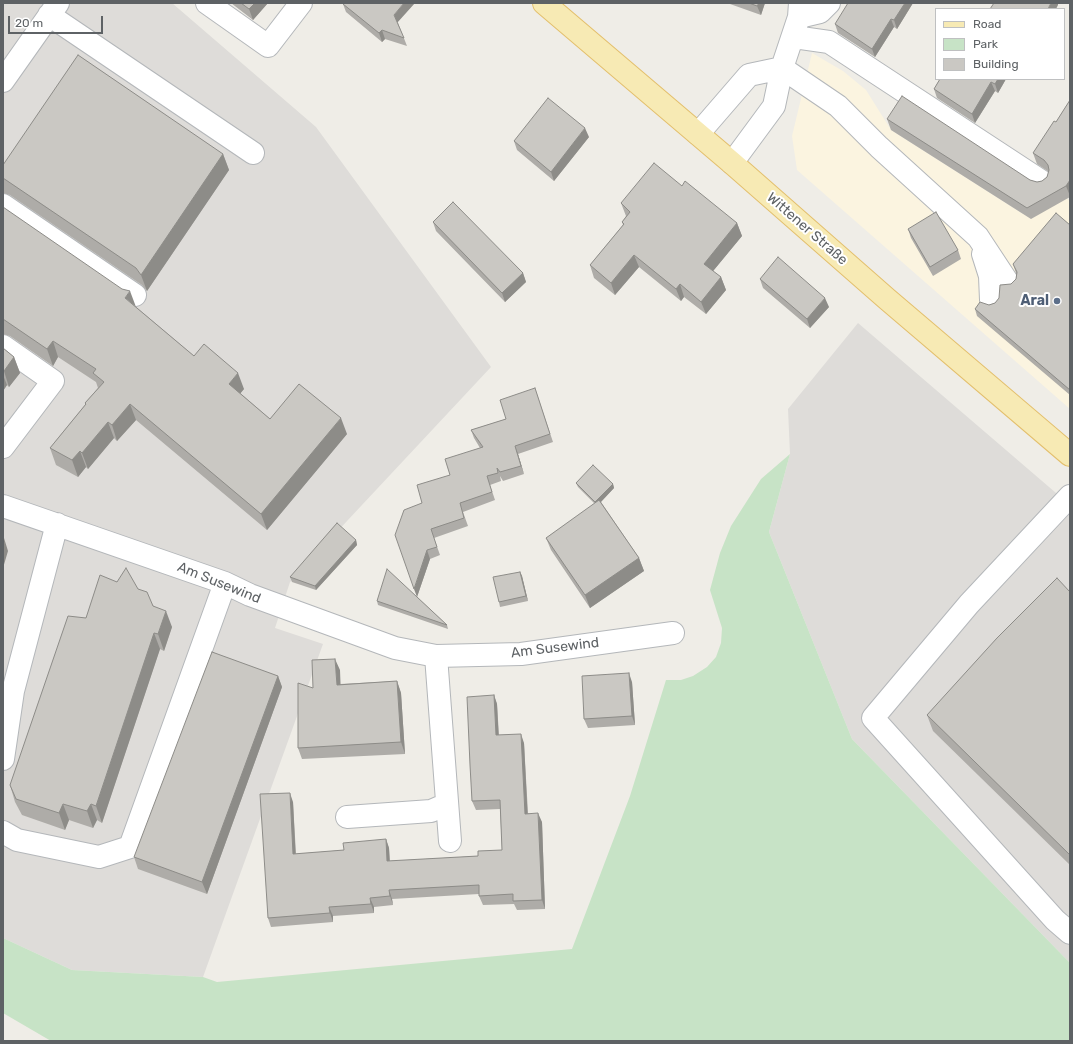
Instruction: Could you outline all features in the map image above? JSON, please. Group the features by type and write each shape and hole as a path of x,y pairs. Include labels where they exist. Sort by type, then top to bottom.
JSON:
{"main road":[{"name":"Wittener Straße","path":"544,3 732,163 887,300 1070,455"}],"street":[{"path":"207,3 268,46 301,3"},
{"path":"798,19 820,12 829,3"},
{"path":"3,81 54,9 253,154"},
{"path":"732,163 774,106 782,68 798,19"},
{"path":"798,19 829,42 1041,181"},
{"path":"698,134 749,75 782,68 838,106 879,148 978,237 1007,281"},
{"path":"3,205 135,296"},
{"path":"978,237 990,276 991,300"},
{"path":"3,346 53,381 3,447"},
{"path":"1070,496 969,604 872,718 1055,920 1070,933"},
{"name":"Am Susewind","path":"3,506 225,583 250,595 395,648 436,656 521,654 674,632"},
{"path":"3,759 13,691 57,524"},
{"path":"3,832 17,840 99,857 130,847 225,583"},
{"path":"436,656 450,841"},
{"path":"347,817 431,811 447,804"}],"shaded area":[{"path":"3,3 172,3 316,127 491,367 290,582 275,628 323,644 203,977 72,970 3,938"},
{"path":"812,53 843,71 866,90 891,130 1023,214 1046,180 1070,201 1070,409 797,170 792,136"},
{"path":"858,323 1070,505 1070,963 852,739 769,532 790,454 788,409"}],"green space":[{"path":"790,454 769,532 852,739 1070,963 1070,1041 51,1041 3,1013 3,938 72,970 203,977 217,982 572,949 630,796 666,680 681,680 693,676 707,667 716,657 721,643 722,628 710,590 720,553 731,526 761,479"}],"building":[{"path":"241,3 255,3 249,9"},
{"path":"404,3 394,15 404,38 382,30 379,33 343,4"},
{"path":"749,3 759,3 757,6"},
{"path":"848,3 905,3 894,20 891,19 872,49 835,24"},
{"path":"994,3 1051,3 1048,8 991,8"},
{"path":"78,55 223,154 141,275 136,268 3,178 3,165"},
{"path":"939,80 997,80 995,84 991,82 972,114 934,89"},
{"path":"902,96 1030,180 1037,182 1042,181 1047,177 1049,170 1048,165 1044,160 1033,153 1070,100 1070,180 1066,186 1027,208 887,119"},
{"path":"548,98 585,128 551,172 514,141"},
{"path":"654,163 682,186 685,181 737,223 704,264 721,277 701,302 680,284 676,289 634,255 611,283 590,265 624,224 622,222 630,212 621,203"},
{"path":"453,202 523,273 502,293 433,222"},
{"path":"3,207 122,289 130,291 125,298 194,356 204,344 238,373 229,384 270,419 299,384 341,418 261,514 130,404 112,425 108,422 82,453 80,451 72,460 50,448 86,404 85,403 104,382 93,373 96,369 53,341 47,349 3,319"},
{"path":"936,212 958,250 930,267 908,229"},
{"path":"1056,213 1070,225 1070,390 975,309 980,302 989,305 995,303 999,298 1000,285 1011,284 1016,279 1017,272 1013,264"},
{"path":"778,257 825,298 807,319 760,279"},
{"path":"3,348 14,357 4,371 3,371"},
{"path":"535,388 550,434 515,446 521,466 500,472 497,468 498,473 487,476 492,492 460,503 464,518 431,529 437,547 427,550 414,589 395,535 404,510 422,503 417,485 450,475 445,459 483,447 471,430 506,419 500,400"},
{"path":"593,465 613,484 595,502 576,483"},
{"path":"599,500 639,558 585,595 546,538"},
{"path":"337,523 356,540 315,586 290,577"},
{"path":"126,568 138,589 147,592 153,606 166,611 158,634 154,633 96,806 91,804 87,811 63,804 59,813 16,799 10,785 68,616 86,618 100,575 117,582"},
{"path":"387,569 447,625 377,601"},
{"path":"520,572 526,596 499,602 493,577"},
{"path":"1057,578 1070,592 1070,855 927,715 997,638"},
{"path":"212,652 278,676 202,882 134,857"},
{"path":"335,659 337,685 397,681 401,742 298,748 298,683 313,688 312,660"},
{"path":"629,673 632,716 584,719 582,676"},
{"path":"494,695 496,735 521,734 525,814 538,813 542,900 513,901 513,894 479,896 479,885 389,890 390,896 370,898 371,904 329,907 330,913 268,918 260,794 290,793 293,854 344,850 343,843 386,839 387,861 478,856 478,851 502,850 500,800 472,801 470,765 467,697"}],"place":[{"name":"Aral","path":"1057,301"}]}
